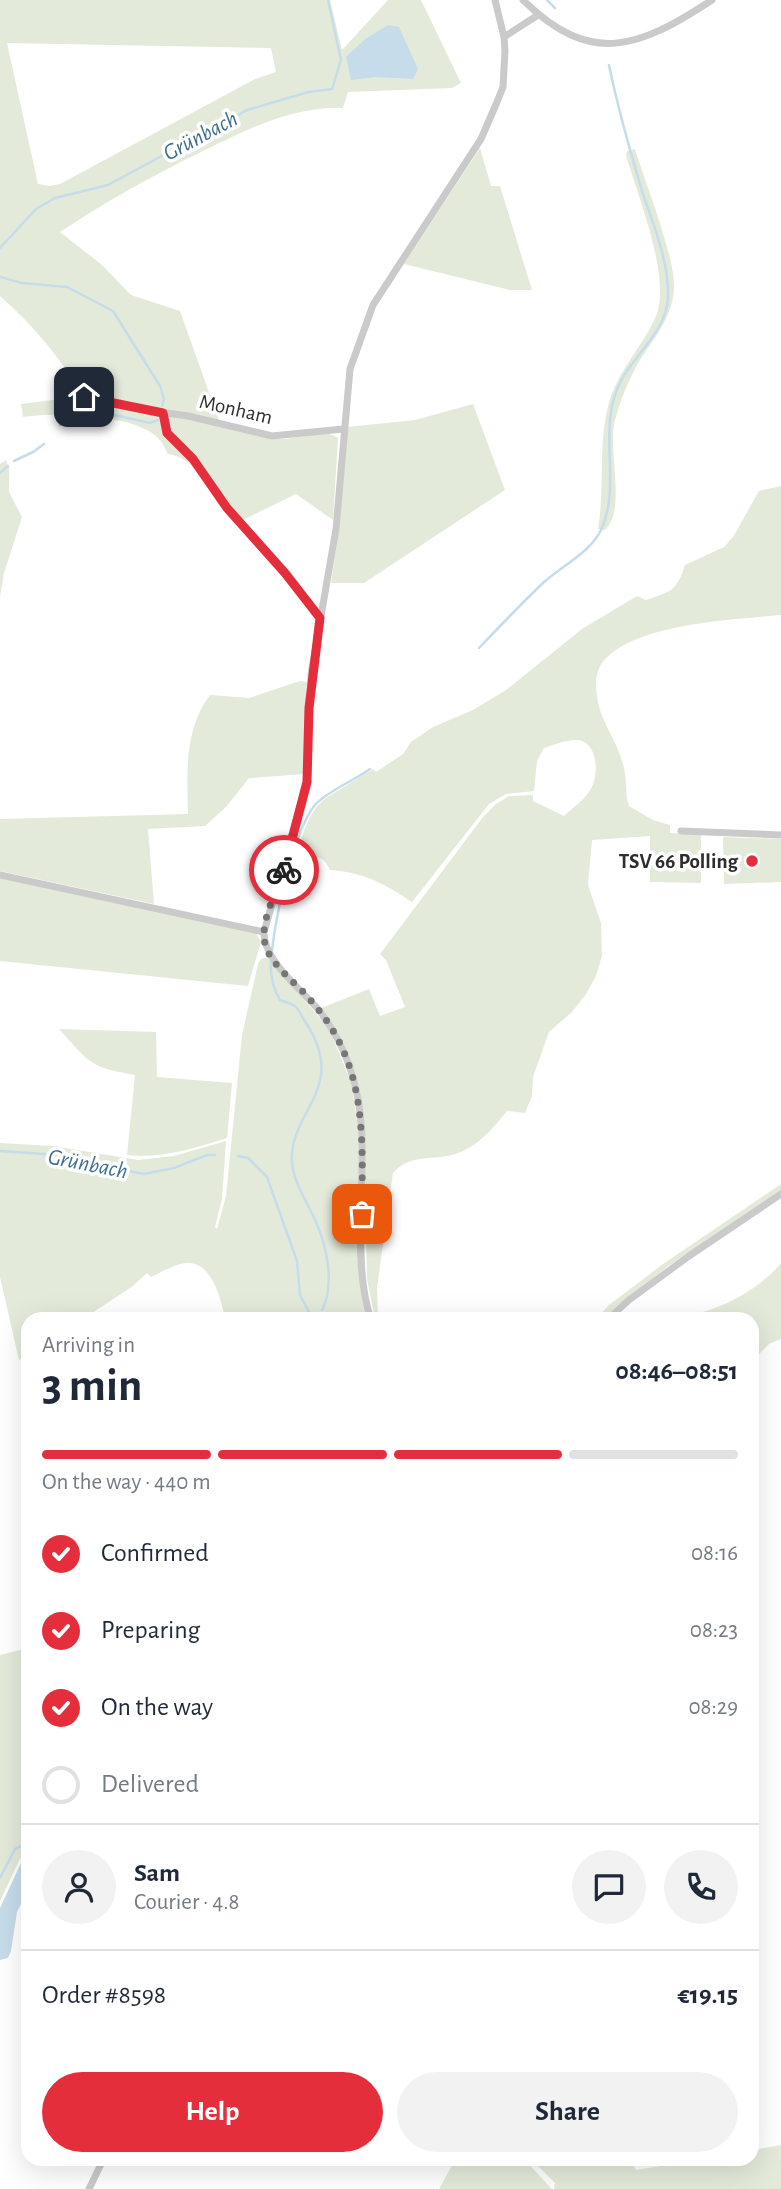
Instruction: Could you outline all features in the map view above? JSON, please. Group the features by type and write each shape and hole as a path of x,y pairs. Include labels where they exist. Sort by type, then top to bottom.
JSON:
{"street":[{"path":"369,1312 363,1281 362,1142 355,1085 333,1031 308,997 269,954 264,932 305,794 309,708 320,618 336,529 350,369 364,326 387,282 481,139 503,87 504,37 495,0"},
{"path":"523,0 538,15 572,37 592,43 620,43 646,36 712,0"},
{"path":"504,37 538,15"},
{"name":"Monham","path":"60,398 94,398 272,436 343,429"},
{"path":"163,413 167,433 193,459 227,508 285,573 320,618"},
{"path":"681,831 781,835"},
{"path":"0,875 264,932"},
{"path":"616,1312 689,1255 781,1194"},
{"path":"89,2189 100,2166"}],"green space":[{"path":"0,0 330,0 342,50 388,0 421,0 461,83 452,88 348,92 343,108 305,111 269,121 165,170 60,232 102,265 131,295 180,311 221,426 274,439 318,433 338,438 333,520 296,494 243,520 198,471 178,457 168,454 158,438 144,429 129,423 92,416 23,417 21,404 84,396 46,343 0,296","holes":["7,43 271,48 276,72 255,79 60,184 38,184"]},
{"path":"480,148 491,186 500,186 532,290 510,290 404,264"},
{"path":"635,149 665,240 674,289 665,320 637,365 617,413 613,432 615,508 605,530 598,529 603,436 608,406 617,382 656,316 660,300 660,281 651,236 626,155 627,151"},
{"path":"473,404 505,490 364,583 331,583 340,521 347,427 415,420"},
{"path":"6,460 9,468 9,492 22,517 4,573 0,597 0,464"},
{"path":"781,486 781,615 704,623 644,636 619,648 603,663 596,682 599,707 624,768 629,806 653,820 670,825 670,833 701,834 701,883 650,882 650,836 592,840 588,885 601,923 602,956 596,976 572,1012 549,1032 533,1077 532,1096 525,1113 507,1111 487,1134 463,1151 409,1162 393,1173 377,1288 378,1312 374,1312 367,1279 365,1139 360,1091 355,1072 321,1008 369,989 380,1016 405,1007 386,960 380,954 483,817 496,804 509,796 533,795 533,801 564,816 581,801 592,786 596,770 594,754 585,742 577,740 544,748 537,761 534,791 506,794 489,804 412,902 373,880 353,873 330,870 320,858 296,857 310,817 326,798 373,769 376,772 403,754 411,742 433,727 473,710 506,690 582,629 637,596 646,600 672,589 679,581 685,565 724,547 733,537 759,491"},
{"path":"300,681 307,682 304,774 249,778 226,807 205,826 148,829 154,904 0,871 0,819 188,814 191,737 195,722 210,695 249,698"},
{"name":"TSV 66 Polling","path":"723,837 781,839 781,882 724,884"},
{"path":"0,878 256,933 261,942 248,986 0,961"},
{"path":"268,957 329,1029 351,1082 358,1127 368,1312 223,1312 209,1276 196,1264 183,1263 151,1277 147,1273 133,1286 94,1312 21,1312 19,1360 0,1277 0,1143 53,1146 138,1160 174,1156 226,1141 222,1199 215,1227 217,1229 226,1196 242,1035 261,959"},
{"path":"59,1029 156,1032 157,1077 232,1083 227,1138 165,1154 127,1155 135,1075 91,1062"},
{"path":"781,1184 781,1190 667,1267 611,1312 602,1312 663,1264"},
{"path":"781,1263 781,1339 769,1344 759,1354 759,1312 701,1312 729,1302 773,1272"},
{"path":"21,1650 21,1856 0,1901 0,1655"},
{"path":"781,2145 781,2189 554,2189 555,2183 538,2166 634,2166 636,2170 660,2166 759,2166 759,2149"},
{"path":"452,2166 531,2166 552,2189 439,2189"}],"water":[{"path":"388,25 399,27 418,69 413,79 375,77 351,80 346,57 365,39"},
{"path":"21,1863 21,1904 17,1912 11,1951 8,1958 0,1960 0,1908"}],"waterway":[{"name":"Grünbach","path":"0,248 36,209 55,198 108,185 247,110 308,92 332,89 341,60 328,0"},
{"path":"547,0 555,8"},
{"path":"479,648 543,583 590,546 601,530 610,494 609,435 614,397 628,369 657,330 666,309 668,284 663,257 629,146 609,65"},
{"name":"Grünbach","path":"0,277 22,283 67,287 113,311 160,386 164,399 162,406"},
{"name":"Grünbach","path":"60,425 65,413 79,407 150,423 158,420"},
{"name":"Grünbach","path":"14,461 44,444"},
{"name":"Grünbach","path":"0,473 8,466"},
{"path":"272,952 287,876 307,817 320,800 370,769"},
{"path":"271,959 272,980 277,995 280,1000 298,1010 318,1046 321,1065 314,1098 293,1145 292,1163 295,1178 316,1222 326,1254 329,1278 322,1310"},
{"name":"Grünbach","path":"0,1151 44,1154 144,1174 215,1155"},
{"name":"Grünbach","path":"238,1156 248,1158 267,1177 297,1261 300,1295 309,1312"},
{"name":"Grünbach","path":"0,1878 15,1849 21,1846"}],"way so far":[{"path":"284,870 265,925 267,951 323,1016 343,1049 350,1068 358,1103 362,1142 362,1214"}],"place":[{"name":"TSV 66 Polling","path":"752,861"}],"route":[{"path":"84,397 163,413 167,433 193,459 227,508 285,573 320,618 309,708 307,782 284,870"}]}
